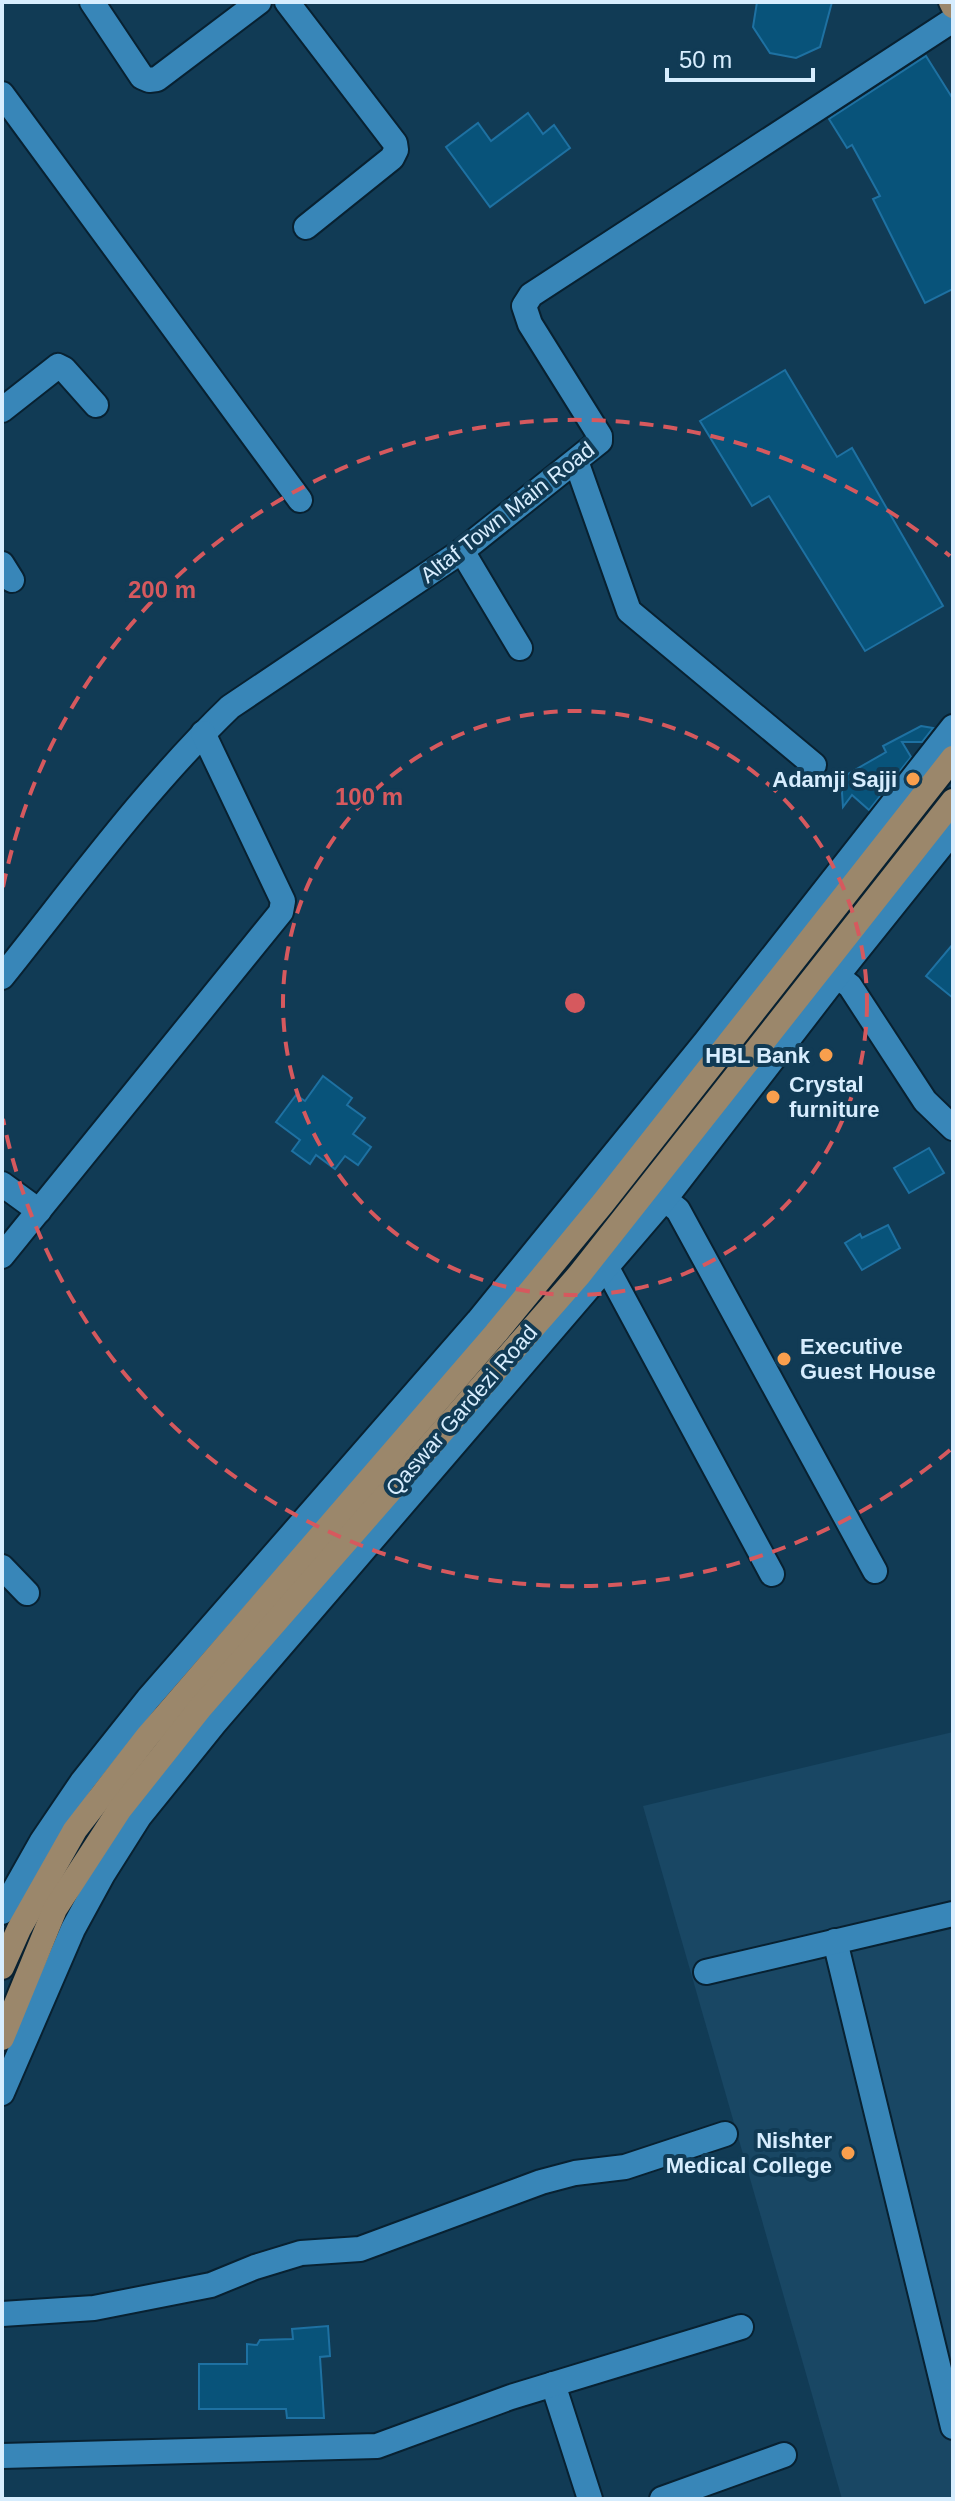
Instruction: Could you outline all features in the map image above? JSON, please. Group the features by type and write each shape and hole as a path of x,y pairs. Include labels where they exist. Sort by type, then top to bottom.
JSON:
{"main road":[{"path":"2,1967 19,1929 75,1830 147,1737 953,758"},
{"name":"Qaswar Gardezi Road","path":"2,2038 55,1909 120,1809 201,1707 579,1275 657,1194 809,999 953,801"}],"street":[{"path":"92,2 142,77 149,80 157,79 259,2"},
{"path":"287,2 395,143 396,150 392,158 306,227"},
{"name":"Altaf Town Main Road","path":"2,977 144,800 230,707 462,551 597,445 600,436 530,324 524,306 531,295 953,20"},
{"path":"2,94 300,500"},
{"path":"2,410 58,366 96,405"},
{"path":"576,461 629,611 814,765"},
{"path":"462,551 520,648"},
{"path":"594,1197 953,727"},
{"path":"2,1256 281,912 283,901 203,733"},
{"path":"809,999 837,976 953,831"},
{"path":"837,976 850,986 925,1101 953,1128"},
{"path":"2,1184 39,1211"},
{"path":"2,2093 32,2019 81,1915 139,1817 214,1724 607,1268 657,1194 678,1210 875,1571"},
{"path":"607,1268 772,1574"},
{"path":"2,1912 42,1841 82,1782 148,1699 487,1327"},
{"path":"2,1567 27,1593"},
{"path":"55,1909 81,1915"},
{"path":"706,1972 953,1914"},
{"path":"835,1941 953,2427"},
{"path":"2,2314 94,2308 211,2285 301,2253 360,2249 541,2182 575,2173 625,2167 725,2134"},
{"path":"2,2456 377,2446 553,2384 741,2327"},
{"path":"553,2384 590,2499"},
{"path":"662,2499 784,2455"}],"shaded area":[{"name":"Nishter Medical College","path":"953,1732 953,2499 842,2499 643,1806"}],"building":[{"path":"757,2 832,2 820,47 796,58 770,53 753,27"},
{"path":"926,56 953,99 953,289 925,303 873,199 880,196 852,145 847,148 829,119"},
{"path":"528,113 543,134 554,125 570,148 490,207 446,147 478,123 491,141"},
{"path":"785,370 837,457 852,448 943,606 865,651 769,496 752,506 700,421"},
{"path":"921,726 933,728 922,742 902,742 911,757 869,810 852,795 843,807 841,778 886,752 883,746"},
{"path":"953,944 953,998 926,976"},
{"path":"323,1076 352,1098 347,1105 365,1118 353,1134 371,1147 358,1165 345,1156 335,1169 316,1155 310,1164 292,1151 300,1140 276,1122 296,1095 305,1101"},
{"path":"929,1148 944,1173 909,1193 894,1168"},
{"path":"888,1225 900,1248 862,1270 845,1243 860,1234 862,1238"},
{"path":"328,2326 330,2356 320,2357 324,2418 287,2418 286,2409 199,2409 199,2364 247,2364 247,2344 257,2345 260,2340 293,2339 292,2329"}],"place":[{"name":"Adamji Sajji","path":"913,779"},
{"name":"HBL Bank","path":"826,1055"},
{"name":"Crystal furniture","path":"773,1097"},
{"name":"Executive Guest House","path":"784,1359"},
{"name":"Nishter Medical College","path":"848,2153"}]}
